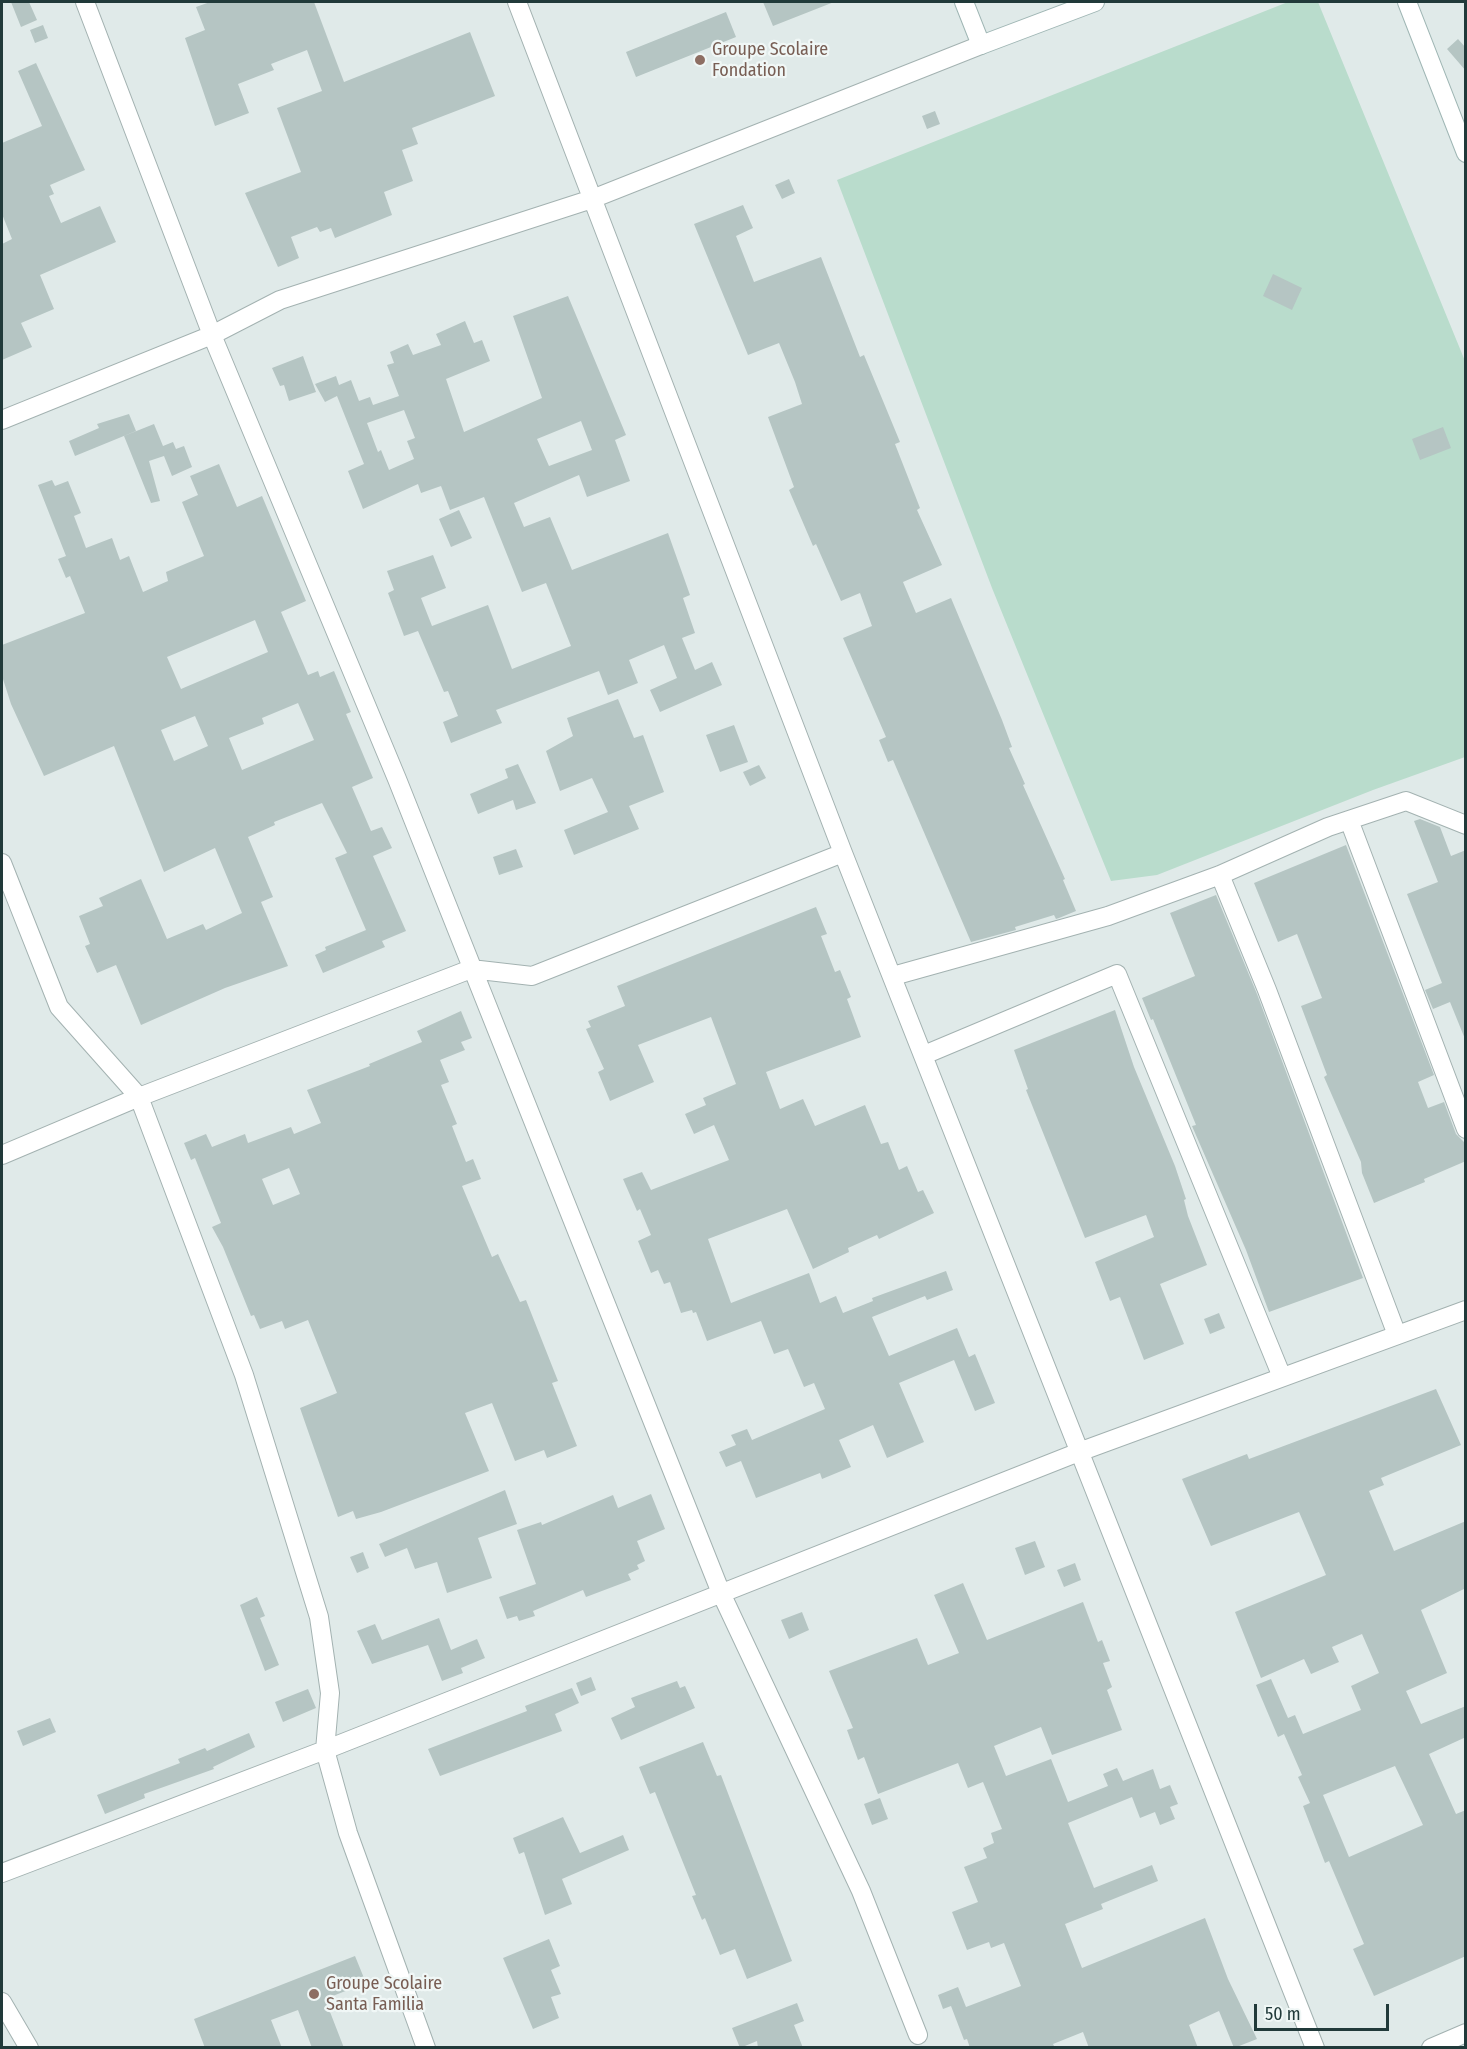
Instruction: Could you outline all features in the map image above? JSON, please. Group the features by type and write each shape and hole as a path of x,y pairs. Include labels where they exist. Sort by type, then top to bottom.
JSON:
{"street":[{"path":"85,2 212,335 398,779 471,969 721,1593 861,1891 918,2035"},
{"path":"517,2 843,853 1315,2048"},
{"path":"964,2 981,45"},
{"path":"2,420 212,335 280,300 592,199 1095,2"},
{"path":"1407,2 1466,153"},
{"path":"893,976 1108,916 1220,874 1349,820 1406,801 1466,825"},
{"path":"1349,820 1466,1129"},
{"path":"2,1155 139,1097 471,969 532,976 843,853"},
{"path":"2,863 59,1007 139,1097 244,1375 319,1617 330,1693 326,1750 348,1833 426,2048"},
{"path":"1220,874 1267,990 1397,1335"},
{"path":"924,1055 1117,974 1282,1377"},
{"path":"2,1873 326,1750 1079,1452 1466,1311"},
{"path":"2,2002 29,2048"},
{"path":"1431,2048 1466,2033"}],"green space":[{"path":"1288,2 1318,2 1465,361 1465,757 1373,790 1157,875 1111,881 992,588 837,180"}],"building":[{"path":"11,2 29,2 37,20 21,27"},
{"path":"210,2 314,2 344,82 470,32 495,96 412,128 418,144 402,150 413,181 384,192 392,215 335,238 331,228 320,232 317,227 291,237 299,258 278,267 245,193 301,172 277,108 322,91 307,50 271,64 274,70 238,84 249,113 215,126 185,38 205,30 196,7"},
{"path":"763,2 834,2 773,26"},
{"path":"726,12 736,37 636,77 626,52"},
{"path":"43,25 48,38 35,43 30,30"},
{"path":"1458,39 1466,48 1466,71 1447,49"},
{"path":"36,63 85,170 50,185 54,194 49,196 61,223 100,206 116,242 40,275 54,309 21,323 32,347 2,360 2,244 12,239 2,214 2,143 42,126 18,71"},
{"path":"935,111 940,124 927,129 922,116"},
{"path":"789,179 795,193 782,199 775,185"},
{"path":"743,205 753,228 736,236 754,282 821,257 860,357 864,355 900,442 895,444 920,508 917,510 942,565 903,582 916,613 951,598 1002,720 1012,747 1009,748 1025,784 1023,785 1065,879 1063,880 1076,911 1056,919 1054,915 1015,927 1016,930 971,942 893,760 888,762 879,740 886,737 843,638 872,626 860,593 841,601 816,544 813,546 789,490 794,487 768,417 802,404 795,382 779,343 748,355 694,224"},
{"path":"1273,274 1302,288 1292,310 1263,296"},
{"path":"568,296 626,435 615,440 630,481 587,497 579,475 514,503 524,527 550,517 572,570 668,533 690,595 683,598 695,633 682,638 695,670 712,662 722,685 660,712 650,690 677,678 664,645 629,660 638,683 608,695 599,671 496,710 502,723 451,743 443,722 458,716 448,691 444,692 418,631 404,636 388,593 394,590 387,571 433,555 446,588 421,598 432,626 488,605 512,669 571,646 546,583 522,592 484,497 450,510 441,486 421,493 418,484 363,509 348,471 364,464 337,396 325,402 315,384 336,376 339,385 351,380 359,401 370,397 373,405 399,396 387,365 394,363 390,352 408,344 413,355 441,345 436,334 465,321 474,343 482,340 490,361 446,379 464,432 542,398 513,316","holes":["404,410 415,438 407,441 414,459 389,470 381,450 378,452 367,423","581,421 592,450 549,466 537,439"]},
{"path":"303,356 316,392 289,401 284,385 280,386 272,368"},
{"path":"129,414 136,431 75,456 69,441 99,428 97,424"},
{"path":"154,424 163,446 173,442 176,449 184,446 192,467 172,476 164,456 149,461 160,501 151,503 124,436"},
{"path":"1443,427 1451,448 1420,460 1412,439"},
{"path":"219,464 237,507 262,496 306,601 281,612 308,675 318,671 320,677 334,671 351,712 346,714 373,778 352,787 371,831 382,827 392,848 373,856 406,931 382,941 385,947 323,973 315,955 326,950 325,947 366,930 335,858 347,853 322,803 274,822 275,825 248,837 273,897 261,902 288,966 225,988 141,1025 116,965 97,973 85,946 90,944 79,916 103,906 99,898 141,879 167,939 203,924 206,930 242,913 215,848 164,872 114,746 44,776 11,704 2,676 2,645 85,613 70,576 66,578 58,559 66,556 38,485 52,480 55,486 68,481 81,513 74,516 86,548 112,538 120,560 129,556 143,592 168,581 166,572 204,556 182,502 198,495 190,476","holes":["255,620 268,652 181,689 167,657","298,703 314,740 242,770 229,738 264,724 262,718","195,716 208,746 174,761 161,730"]},
{"path":"459,510 472,538 451,547 439,519"},
{"path":"618,699 634,738 643,735 664,792 629,806 639,829 574,855 564,830 608,812 592,778 560,791 546,751 573,736 567,718"},
{"path":"734,725 748,762 720,772 706,735"},
{"path":"518,764 536,803 516,810 513,800 478,814 470,794 508,778 505,769"},
{"path":"759,765 766,778 750,786 743,772"},
{"path":"1420,819 1440,827 1451,856 1466,850 1465,1039 1450,1002 1433,1009 1425,990 1442,983 1407,894 1438,882 1414,821"},
{"path":"1346,845 1434,1075 1418,1082 1428,1108 1444,1102 1456,1134 1466,1144 1466,1161 1424,1179 1425,1182 1374,1203 1362,1173 1361,1162 1324,1077 1327,1075 1301,1006 1322,998 1297,934 1278,942 1254,883"},
{"path":"516,849 523,867 499,875 493,857"},
{"path":"1216,895 1257,994 1363,1278 1269,1312 1246,1250 1192,1126 1196,1125 1153,1019 1151,1020 1142,998 1195,976 1170,913"},
{"path":"816,907 827,934 821,936 835,972 840,970 851,997 847,999 861,1037 766,1072 780,1109 803,1099 815,1126 865,1105 881,1144 888,1142 899,1170 907,1166 918,1192 923,1190 934,1213 879,1239 877,1235 848,1248 849,1252 813,1269 787,1209 708,1239 731,1303 809,1273 820,1303 836,1296 843,1313 873,1301 872,1298 946,1271 953,1290 927,1300 925,1296 872,1317 889,1356 957,1328 969,1357 975,1354 995,1403 975,1411 954,1360 899,1383 924,1442 887,1458 873,1425 839,1440 851,1467 822,1479 820,1473 756,1498 741,1461 726,1467 719,1452 736,1445 731,1435 747,1429 752,1440 825,1409 814,1383 804,1387 788,1349 774,1354 761,1321 707,1341 696,1312 693,1313 692,1310 681,1313 670,1282 664,1284 658,1270 651,1273 638,1241 651,1235 623,1179 642,1172 651,1190 729,1160 714,1125 694,1134 685,1114 706,1105 703,1098 736,1084 711,1017 638,1045 654,1082 610,1101 598,1072 604,1069 586,1029 591,1027 588,1021 625,1006 617,986"},
{"path":"1115,1010 1134,1067 1175,1166 1186,1199 1184,1200 1188,1216 1207,1265 1160,1284 1184,1344 1144,1360 1120,1297 1110,1301 1095,1262 1154,1237 1146,1215 1085,1238 1026,1090 1028,1089 1014,1050"},
{"path":"461,1011 472,1038 461,1042 465,1050 440,1060 449,1082 441,1085 457,1124 452,1126 466,1162 473,1159 481,1179 462,1186 492,1257 498,1254 520,1302 526,1300 558,1381 552,1383 577,1446 547,1458 544,1450 515,1461 492,1403 465,1413 489,1471 381,1512 356,1519 353,1511 338,1517 300,1408 337,1393 308,1320 285,1329 282,1321 260,1329 254,1315 251,1316 223,1247 212,1227 221,1223 195,1158 191,1160 184,1143 206,1134 212,1147 245,1134 248,1143 291,1127 294,1134 321,1123 307,1090 370,1066 369,1064 422,1042 417,1031","holes":["289,1168 300,1194 273,1205 262,1179"]},
{"path":"1219,1313 1225,1328 1210,1334 1204,1319"},
{"path":"1436,1389 1461,1445 1381,1478 1384,1485 1369,1491 1394,1551 1466,1521 1466,1588 1421,1610 1447,1673 1406,1691 1421,1724 1466,1706 1466,1737 1429,1754 1456,1814 1466,1810 1466,1956 1374,1996 1353,1949 1364,1944 1329,1861 1325,1863 1303,1806 1310,1803 1298,1777 1302,1775 1284,1734 1278,1737 1256,1685 1271,1679 1288,1718 1295,1715 1303,1734 1361,1710 1351,1686 1379,1673 1362,1634 1332,1647 1339,1662 1311,1674 1304,1659 1261,1678 1235,1612 1326,1575 1299,1512 1211,1546 1182,1479 1247,1454 1249,1459","holes":["1395,1766 1423,1825 1349,1857 1323,1795"]},
{"path":"505,1490 517,1524 478,1538 492,1578 447,1593 437,1562 415,1569 407,1548 385,1557 379,1544"},
{"path":"651,1494 665,1529 637,1541 645,1561 637,1565 639,1569 628,1574 631,1580 586,1597 583,1590 533,1611 535,1616 519,1621 517,1616 507,1619 499,1597 536,1584 517,1530 541,1522 542,1525 613,1495 618,1508"},
{"path":"1035,1541 1045,1567 1025,1575 1015,1548"},
{"path":"363,1552 369,1568 357,1573 350,1557"},
{"path":"1075,1563 1081,1580 1064,1587 1057,1570"},
{"path":"963,1583 987,1640 1083,1602 1098,1642 1102,1640 1110,1661 1103,1663 1112,1687 1107,1690 1122,1730 1052,1755 1041,1727 994,1746 1006,1776 1051,1759 1068,1802 1108,1786 1103,1774 1117,1768 1123,1781 1153,1769 1160,1789 1170,1785 1178,1804 1170,1807 1175,1819 1160,1825 1155,1812 1140,1818 1132,1797 1068,1823 1094,1888 1152,1865 1158,1881 1101,1904 1103,1909 1065,1924 1082,1968 1205,1918 1228,1979 1257,2039 1234,2048 1219,2011 1189,2025 1198,2048 1089,2048 1083,2032 1053,2044 1055,2048 970,2048 967,2039 964,2040 951,2006 943,2009 938,1995 958,1987 966,2007 1021,1986 1004,1943 991,1948 989,1942 967,1950 952,1912 978,1902 964,1867 987,1858 983,1848 994,1843 991,1833 1002,1829 983,1782 968,1788 958,1763 878,1794 864,1757 858,1760 847,1730 853,1728 829,1671 917,1638 928,1665 959,1653 934,1595"},
{"path":"257,1597 265,1616 260,1618 279,1665 265,1671 240,1605"},
{"path":"802,1612 809,1630 789,1639 781,1620"},
{"path":"439,1618 451,1650 477,1639 485,1658 461,1668 463,1673 442,1681 428,1645 372,1664 357,1631 375,1624 382,1640"},
{"path":"591,1677 596,1690 581,1696 576,1683"},
{"path":"677,1681 680,1688 685,1686 695,1708 621,1740 611,1718 635,1707 631,1698"},
{"path":"572,1688 579,1703 555,1714 562,1731 440,1776 428,1749 527,1711 525,1706"},
{"path":"308,1689 316,1708 283,1722 275,1702"},
{"path":"50,1718 56,1732 23,1746 17,1731"},
{"path":"249,1733 255,1747 213,1767 214,1769 144,1794 145,1798 105,1814 97,1795 180,1763 178,1759 205,1748 207,1751"},
{"path":"703,1742 717,1776 721,1775 792,1961 747,1979 735,1949 720,1955 705,1918 702,1920 692,1896 696,1895 655,1792 650,1794 639,1767"},
{"path":"880,1798 888,1819 872,1825 864,1804"},
{"path":"563,1817 580,1853 623,1835 629,1850 562,1879 572,1904 545,1915 524,1852 519,1854 513,1838"},
{"path":"549,1939 560,1966 551,1970 561,1994 551,1997 559,2018 533,2029 503,1958"},
{"name":"Groupe Scolaire Santa Familia","path":"355,1956 366,1983 325,1999 344,2048 312,2048 298,2010 271,2020 282,2048 205,2048 194,2019"},
{"path":"797,2003 804,2021 794,2025 803,2048 758,2048 757,2041 740,2048 732,2028"}],"place":[{"name":"Groupe Scolaire Fondation","path":"700,60"},
{"name":"Groupe Scolaire Santa Familia","path":"314,1994"}]}
